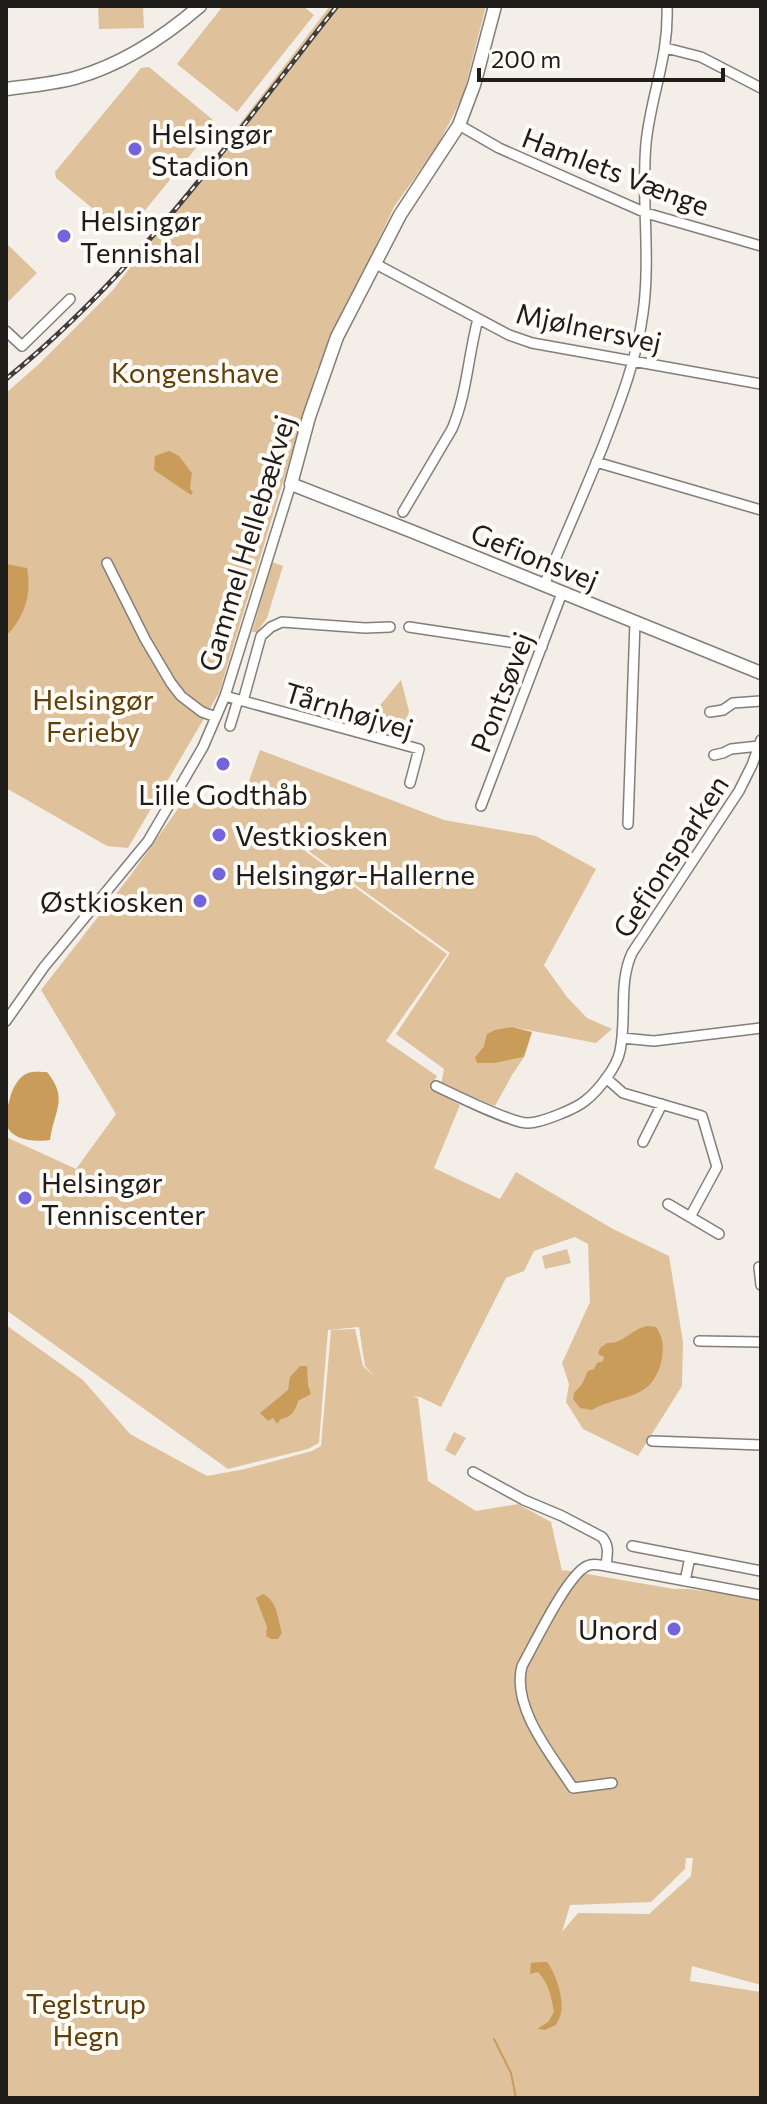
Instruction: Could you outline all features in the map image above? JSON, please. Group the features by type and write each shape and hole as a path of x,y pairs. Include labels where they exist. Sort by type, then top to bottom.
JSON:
{"main road":[{"path":"6,89 73,78 105,68 165,33 200,6"},
{"name":"Gammel Hellebækvej","path":"291,484 309,417 337,337 400,215 459,125 474,85 495,6"},
{"name":"Gefionsvej","path":"291,484 761,673"}],"street":[{"path":"544,585 622,398 633,361 646,289 647,131 666,48 667,6"},
{"path":"666,48 701,57 761,88"},
{"name":"Hamlets Vænge","path":"459,125 499,148 646,213 761,246"},
{"name":"Mjølnersvej","path":"374,263 509,335 532,343 761,384"},
{"path":"6,331 22,346 70,299"},
{"path":"403,512 457,417 478,319"},
{"path":"596,462 761,510"},
{"name":"Gammel Hellebækvej","path":"6,1021 44,967 148,841 203,747 225,696 291,484"},
{"path":"107,563 171,683 181,696 202,712 216,717"},
{"name":"Pontsøvej","path":"481,806 562,593"},
{"path":"230,726 261,636 271,627 282,622 390,627"},
{"path":"628,824 635,622"},
{"path":"409,627 542,647"},
{"name":"Tårnhøjvej","path":"225,696 419,749 410,783"},
{"path":"710,712 723,710 733,703 761,701"},
{"name":"Gefionsparken","path":"714,755 760,743"},
{"name":"Gefionsparken","path":"606,1078 620,1054 625,975 632,953 739,791 760,743"},
{"path":"622,1038 654,1041 761,1028"},
{"path":"436,1086 516,1121 529,1123 585,1102 606,1078 623,1093 702,1116 717,1167 690,1217"},
{"path":"643,1142 662,1104"},
{"path":"668,1204 719,1234"},
{"path":"759,1267 761,1285"},
{"path":"699,1341 761,1342"},
{"path":"652,1441 761,1445"},
{"path":"473,1472 602,1537 608,1548 606,1566"},
{"path":"632,1546 761,1571"},
{"path":"685,1581 690,1557"},
{"path":"612,1783 573,1788 533,1728 526,1710 520,1675 561,1595 580,1571 595,1564 761,1595"}],"green space":[{"path":"98,6 143,6 144,28 99,29"},
{"path":"223,6 303,6 314,15 237,112 177,64"},
{"path":"330,6 486,6 463,96 438,145 394,207 317,370 219,693 128,848 107,846 6,788 6,393 113,290"},
{"name":"Helsingør Stadion","path":"149,67 213,120 214,126 128,231 121,232 56,178 55,172 141,68"},
{"path":"6,243 37,273 6,304"},
{"path":"272,562 283,566 267,618 257,632 252,632"},
{"path":"401,680 409,711 404,732 367,721"},
{"name":"Teglstrup Hegn","path":"260,750 444,820 536,836 596,869 544,965 587,1018 612,1029 596,1043 512,1027 484,1046 475,1057 495,1063 524,1057 495,1106 441,1085 444,1069 396,1034 450,953 310,852 308,834 305,851 447,954 386,1041 437,1076 430,1088 460,1105 434,1168 500,1199 516,1172 613,1229 669,1256 683,1342 682,1386 638,1456 583,1429 566,1402 569,1384 562,1363 590,1302 588,1244 575,1237 534,1251 524,1271 506,1278 441,1407 420,1397 412,1396 418,1398 428,1481 476,1511 518,1504 551,1522 562,1571 761,1599 761,1985 692,1966 690,1981 761,1992 761,2098 6,2098 6,1325 83,1380 130,1434 207,1476 245,1469 321,1446 331,1330 355,1329 363,1366 374,1376 365,1366 359,1327 328,1330 319,1443 308,1449 228,1469 6,1310 6,1137 76,1169 116,1114 41,990 180,806 245,792","holes":["686,1858 693,1858 691,1876 649,1914 578,1913 562,1932 570,1905 651,1902 685,1869"]},
{"path":"567,1249 571,1263 545,1269 542,1256"},
{"path":"454,1432 466,1438 455,1456 445,1450"}],"shaded area":[{"path":"169,451 179,456 192,473 191,495 154,470 155,456"},
{"path":"6,564 27,568 28,587 26,605 6,636"},
{"path":"512,1027 532,1032 524,1057 477,1063 475,1057 484,1046 487,1034"},
{"path":"47,1072 54,1081 59,1097 50,1140 18,1137 8,1129 6,1120 12,1091 24,1075"},
{"path":"648,1326 656,1327 663,1348 661,1363 650,1384 634,1395 592,1410 580,1408 573,1399 574,1393 588,1371 603,1361 604,1357 598,1354 600,1348"},
{"path":"300,1366 307,1366 311,1394 298,1401 292,1413 277,1424 273,1418 268,1421 260,1413 288,1390 290,1377"},
{"path":"263,1594 272,1601 276,1610 282,1633 278,1639 266,1636 267,1627 256,1598"},
{"path":"547,1962 558,1986 561,2013 556,2025 545,2030 537,2029 548,2022 554,2012 551,1995 538,1972 530,1974 531,1963"}],"waterway":[{"path":"494,2039 511,2073 516,2098"}],"railway":[{"path":"6,379 98,295 141,249 182,202 337,6"}],"place":[{"name":"Helsingør Stadion","path":"135,149"},
{"name":"Helsingør Tennishal","path":"64,236"},
{"name":"Lille Godthåb","path":"223,764"},
{"name":"Vestkiosken","path":"219,835"},
{"name":"Helsingør-Hallerne","path":"219,874"},
{"name":"Østkiosken","path":"200,901"},
{"name":"Helsingør Tenniscenter","path":"25,1198"},
{"name":"Unord","path":"674,1629"}],"park label":[{"name":"Kongenshave","path":"195,372"},
{"name":"Helsingør Ferieby","path":"93,715"}]}
